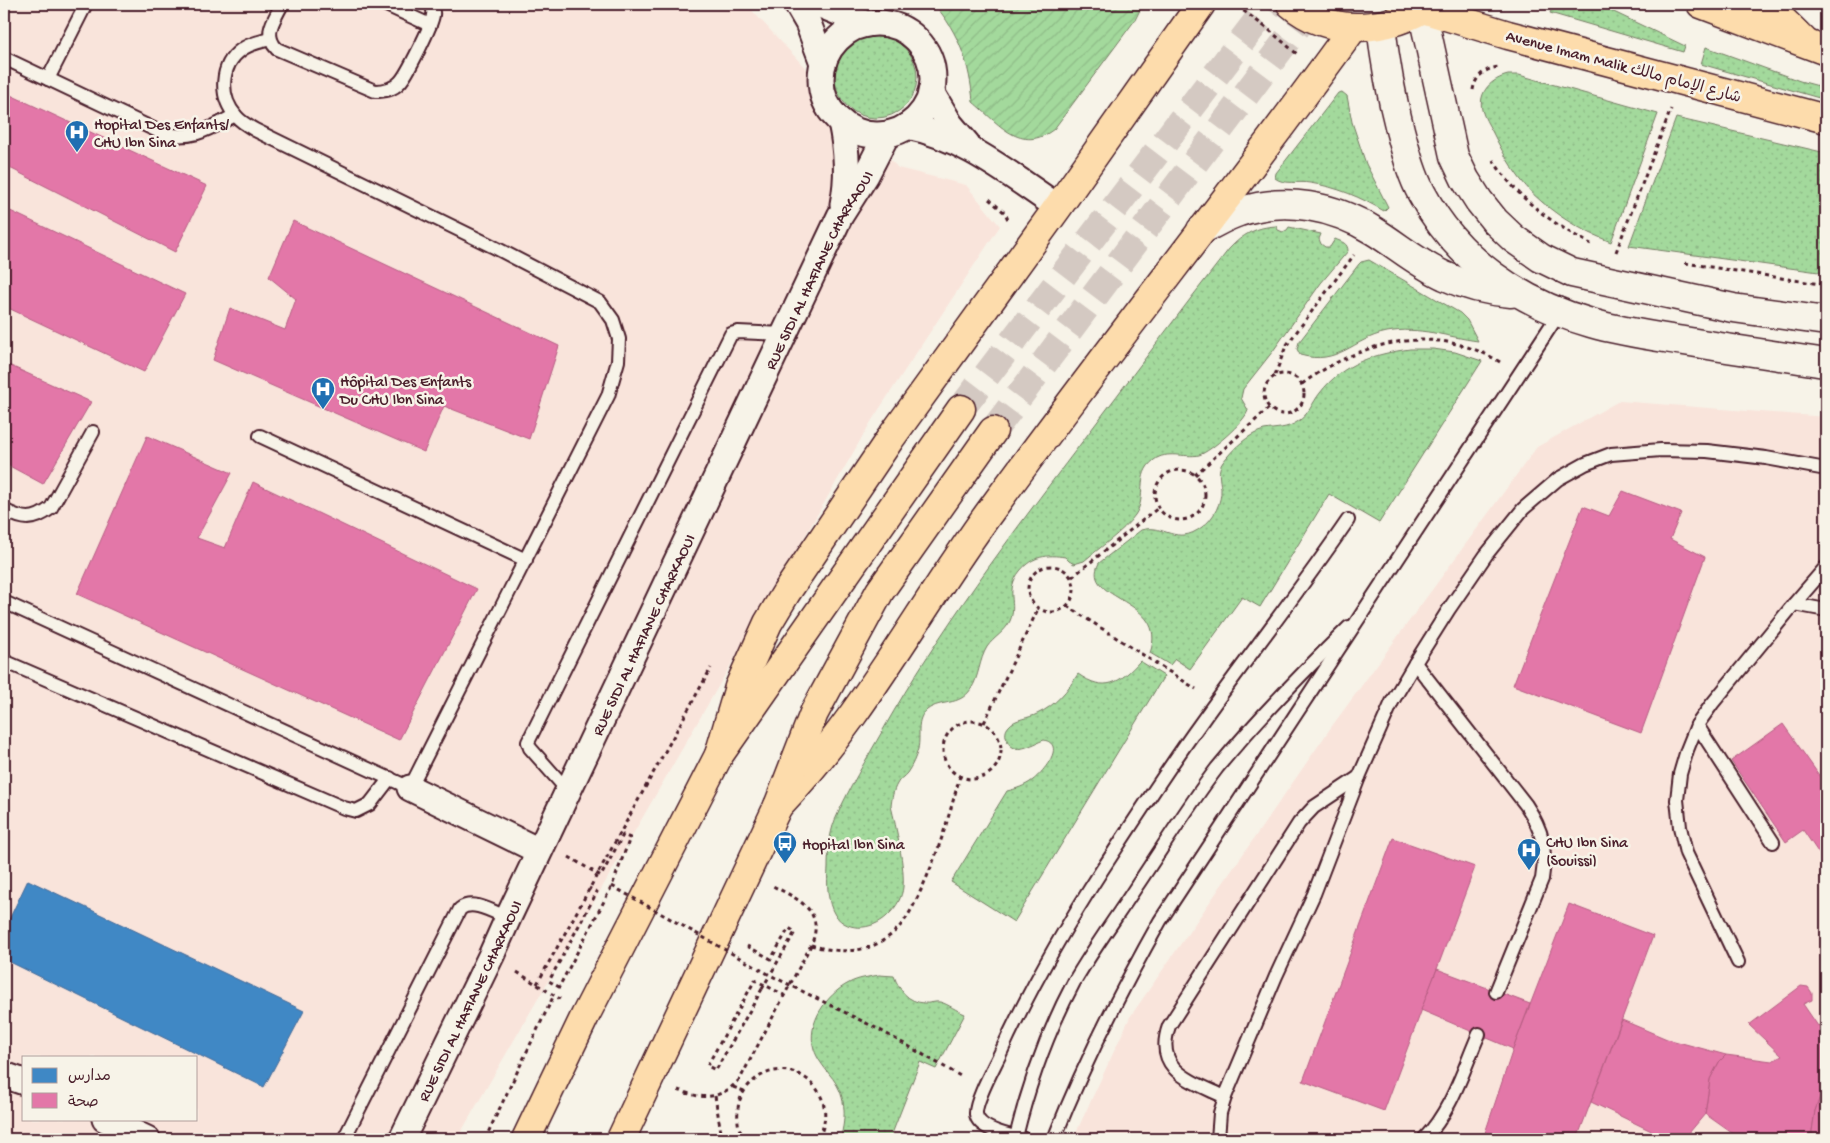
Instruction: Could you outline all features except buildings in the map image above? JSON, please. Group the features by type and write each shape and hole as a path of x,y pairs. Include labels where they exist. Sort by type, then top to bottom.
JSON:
{"main road":[{"path":"719,755 728,720 746,671 768,623 786,593 890,439 1058,207 1201,4"},
{"path":"1291,4 1298,10 1324,22 1353,28 1381,26 1409,17 1426,8 1454,156 1478,202 1514,239 1541,258 1572,272 1733,308 1826,321"},
{"path":"1700,4 1817,48"},
{"path":"1766,4 1817,48"},
{"name":"Avenue Imam Malik شارع الإمام مالك","path":"1426,8 1508,34 1826,119"},
{"path":"1381,26 1392,97 1408,163 1421,193 1438,222 1460,248 1485,270 1520,294 1560,312 1591,323 1637,334 1826,363"},
{"path":"778,806 807,775 843,730 935,590 992,508 1353,28"},
{"path":"1201,230 1238,212 1277,204 1296,204 1324,208 1349,217 1373,230 1421,263 1444,276 1469,286 1494,292 1520,294"},
{"path":"526,1139 585,1016 719,755 961,409"},
{"path":"621,1139 778,806 814,713 880,591 994,431"}],"street":[{"path":"797,4 808,23 823,63"},
{"path":"818,4 867,24"},
{"path":"867,24 894,26 907,32 918,41 926,52 931,65 933,79 926,105 918,117 897,130 875,135 863,134 841,122 832,113 822,89 821,76 823,63 828,52 844,34 867,24"},
{"path":"931,92 950,124 974,152"},
{"path":"841,122 848,168 842,212"},
{"path":"897,130 942,135 958,142 1058,207"},
{"name":"RUE SIDI AL HAFIANE CHARKAOUI","path":"402,1139 491,956 842,212 897,130"},
{"path":"400,783 539,851"},
{"path":"4,1075 22,1081"},
{"path":"107,1120 146,1139"}],"lane":[{"path":"48,79 86,4"},
{"path":"282,4 270,28 270,39 277,49 375,91 393,88 400,82 434,15 431,4"},
{"path":"384,4 430,25"},
{"path":"4,661 344,808 356,810 370,804 400,783 526,560 608,396 618,362 619,339 613,320 600,302 492,246 255,130 244,124 235,115 228,105 224,81 231,59 250,44 270,39"},
{"path":"4,58 162,133 174,136 200,133 235,115"},
{"path":"1054,1139 1093,1046 1124,984 1160,921 1560,312"},
{"path":"568,791 530,748 528,742 731,334 738,332 784,334"},
{"path":"4,510 24,519 34,518 51,508 93,432"},
{"path":"260,436 526,560"},
{"path":"1218,1139 1220,1114 1225,1097 1276,976 1314,894 1359,777 1392,702 1415,663 1486,555 1523,509 1558,478 1585,464 1611,454 1661,450 1707,451 1766,458 1826,469"},
{"path":"1348,520 1216,702 1137,816 1046,962 1013,1025 977,1106 976,1115 979,1122 985,1127 1020,1138 1023,1108 1043,1048 1075,980 1190,806 1234,748 1286,689 1366,609"},
{"path":"1738,962 1686,854 1677,800 1680,774 1687,750 1698,725 1712,704 1826,567"},
{"path":"4,602 400,783"},
{"path":"1794,604 1826,610"},
{"path":"1415,663 1526,805 1537,822 1544,840 1545,860 1542,879 1496,992"},
{"path":"1698,725 1773,842"},
{"path":"1225,1097 1181,1075 1171,1065 1165,1053 1164,1039 1169,1026 1299,823 1314,807 1359,777"},
{"path":"344,1139 460,909 470,905 476,906 508,918"},
{"path":"1424,1139 1437,1126 1449,1104 1479,1034"}],"path":[{"path":"1237,6 1298,54"},
{"path":"1473,97 1472,87 1480,74 1494,67 1507,68"},
{"path":"1616,253 1671,108"},
{"path":"1492,158 1514,189 1547,218 1567,232 1599,247"},
{"path":"986,196 1005,213 1010,228"},
{"path":"1275,375 1286,346 1373,230"},
{"path":"1608,250 1625,255"},
{"path":"1681,263 1826,285"},
{"path":"1302,384 1319,372 1372,346 1416,339 1469,347 1488,355 1519,374"},
{"path":"1283,373 1291,374 1302,384 1305,392 1300,408 1284,414 1269,408 1264,394 1265,386 1269,379 1283,373"},
{"path":"1195,475 1269,408"},
{"path":"1177,470 1186,471 1195,475 1202,482 1205,492 1204,502 1200,510 1193,517 1184,520 1173,520 1164,516 1158,508 1154,499 1155,489 1167,473 1177,470"},
{"path":"1072,577 1158,508"},
{"path":"1054,566 1064,570 1072,577 1075,587 1074,597 1068,606 1059,612 1048,612 1038,609 1031,601 1028,591 1030,581 1035,573 1044,567 1054,566"},
{"path":"1068,606 1216,702"},
{"path":"984,724 1038,609"},
{"path":"537,984 712,666"},
{"path":"971,721 984,724 994,732 1000,743 1000,756 995,768 985,776 972,779 960,776 949,768 944,757 943,744 948,732 959,724 971,721"},
{"path":"811,945 826,950 843,952 860,950 875,945 893,934 906,919 929,874 944,834 960,776"},
{"path":"564,855 601,876 623,835 630,838 612,886 559,987 549,982 597,892 589,888"},
{"path":"650,1080 693,1096 705,1098 724,1093 733,1087 740,1079 811,945 815,925 812,914 806,906 798,899 747,873"},
{"path":"612,886 770,975 880,1030 941,1065"},
{"path":"759,952 771,958 789,928 795,932 770,975 762,989 716,1070 707,1066 755,980 784,995"},
{"path":"491,956 585,1016"},
{"path":"485,1139 554,995"},
{"path":"745,1139 737,1121 738,1105 744,1091 754,1080 768,1072 783,1070 799,1073 811,1082 821,1094 826,1108 825,1124 818,1139"},
{"path":"733,1087 744,1091"},
{"path":"715,1096 722,1139"}],"shaded area":[{"path":"4,4 746,4 898,168 966,185 1000,226 872,420 457,1139 4,1139"},
{"name":"CHU Ibn Sina (Souissi)","path":"1619,401 1826,417 1826,1139 1073,1139 1130,1017 1332,726 1537,447"}],"green space":[{"path":"934,4 1143,4 1135,20 1054,129 1042,136 1031,139 1010,133 973,102 969,75 962,50 950,26"},
{"path":"1554,4 1597,4 1685,46 1683,52 1550,13"},
{"path":"876,36 892,39 905,48 914,61 917,77 914,93 905,106 892,115 876,118 860,115 847,106 838,93 835,77 838,61 847,48 860,39"},
{"path":"1706,47 1800,81 1826,88 1826,100 1701,64"},
{"path":"1508,75 1519,75 1658,114 1611,242 1575,225 1550,208 1526,187 1507,160 1485,118 1481,103 1484,92 1488,87 1497,79"},
{"path":"1342,92 1347,96 1352,122 1366,164 1388,207 1384,211 1339,190 1310,183 1287,182 1275,178 1276,173 1338,93"},
{"path":"1676,118 1826,153 1826,273 1629,246"},
{"path":"1276,226 1278,230 1283,232 1289,227 1321,234 1319,239 1325,247 1330,247 1335,239 1346,244 1348,251 1321,283 1273,351 1243,389 1241,398 1248,410 1246,415 1227,436 1199,455 1164,455 1154,460 1144,472 1141,501 1135,515 1118,534 1084,561 1074,564 1065,557 1046,556 1035,559 1020,571 1013,585 1013,608 1010,621 987,647 976,679 966,695 955,701 932,707 923,714 915,758 909,770 899,781 892,797 891,806 903,869 902,891 899,901 884,918 870,926 855,927 841,921 832,910 828,892 829,850 833,826 864,763 928,656 976,585 1027,515 1229,249 1250,232"},
{"path":"1369,260 1460,313 1467,320 1478,341 1422,331 1399,330 1375,335 1345,350 1325,357 1300,355 1297,349 1299,342 1359,264"},
{"path":"1410,349 1433,349 1455,352 1482,361 1379,523 1329,494 1260,607 1242,597 1190,669 1175,659 1170,665 1150,653 1153,635 1148,621 1137,610 1101,585 1096,576 1099,563 1141,530 1157,529 1177,535 1185,535 1193,533 1202,527 1214,515 1219,504 1221,465 1241,443 1258,432 1289,426 1301,419 1329,383 1349,367 1372,357"},
{"path":"1140,661 1164,676 1014,922 951,882 1007,791 1033,780 1042,772 1053,753 1053,747 1044,740 1024,748 1014,748 1010,745 1006,736 1009,726 1014,722 1050,707 1065,692 1078,674 1096,683 1112,683 1126,675"},
{"path":"879,975 894,976 901,990 913,1000 926,1003 940,1002 965,1014 936,1069 920,1062 890,1139 840,1139 844,1122 844,1106 835,1082 815,1053 812,1039 813,1029 820,1010 833,994 856,980"}],"tunnel":[{"path":"961,409 1270,4"},
{"path":"993,431 1314,4"}],"place":[{"name":"Hopital Des Enfants/ CHU Ibn Sina","path":"77,153"},
{"name":"Hôpital Des Enfants Du CHU Ibn Sina","path":"323,410"},
{"name":"Hopital Ibn Sina","path":"785,864"},
{"name":"CHU Ibn Sina (Souissi)","path":"1529,871"}]}
